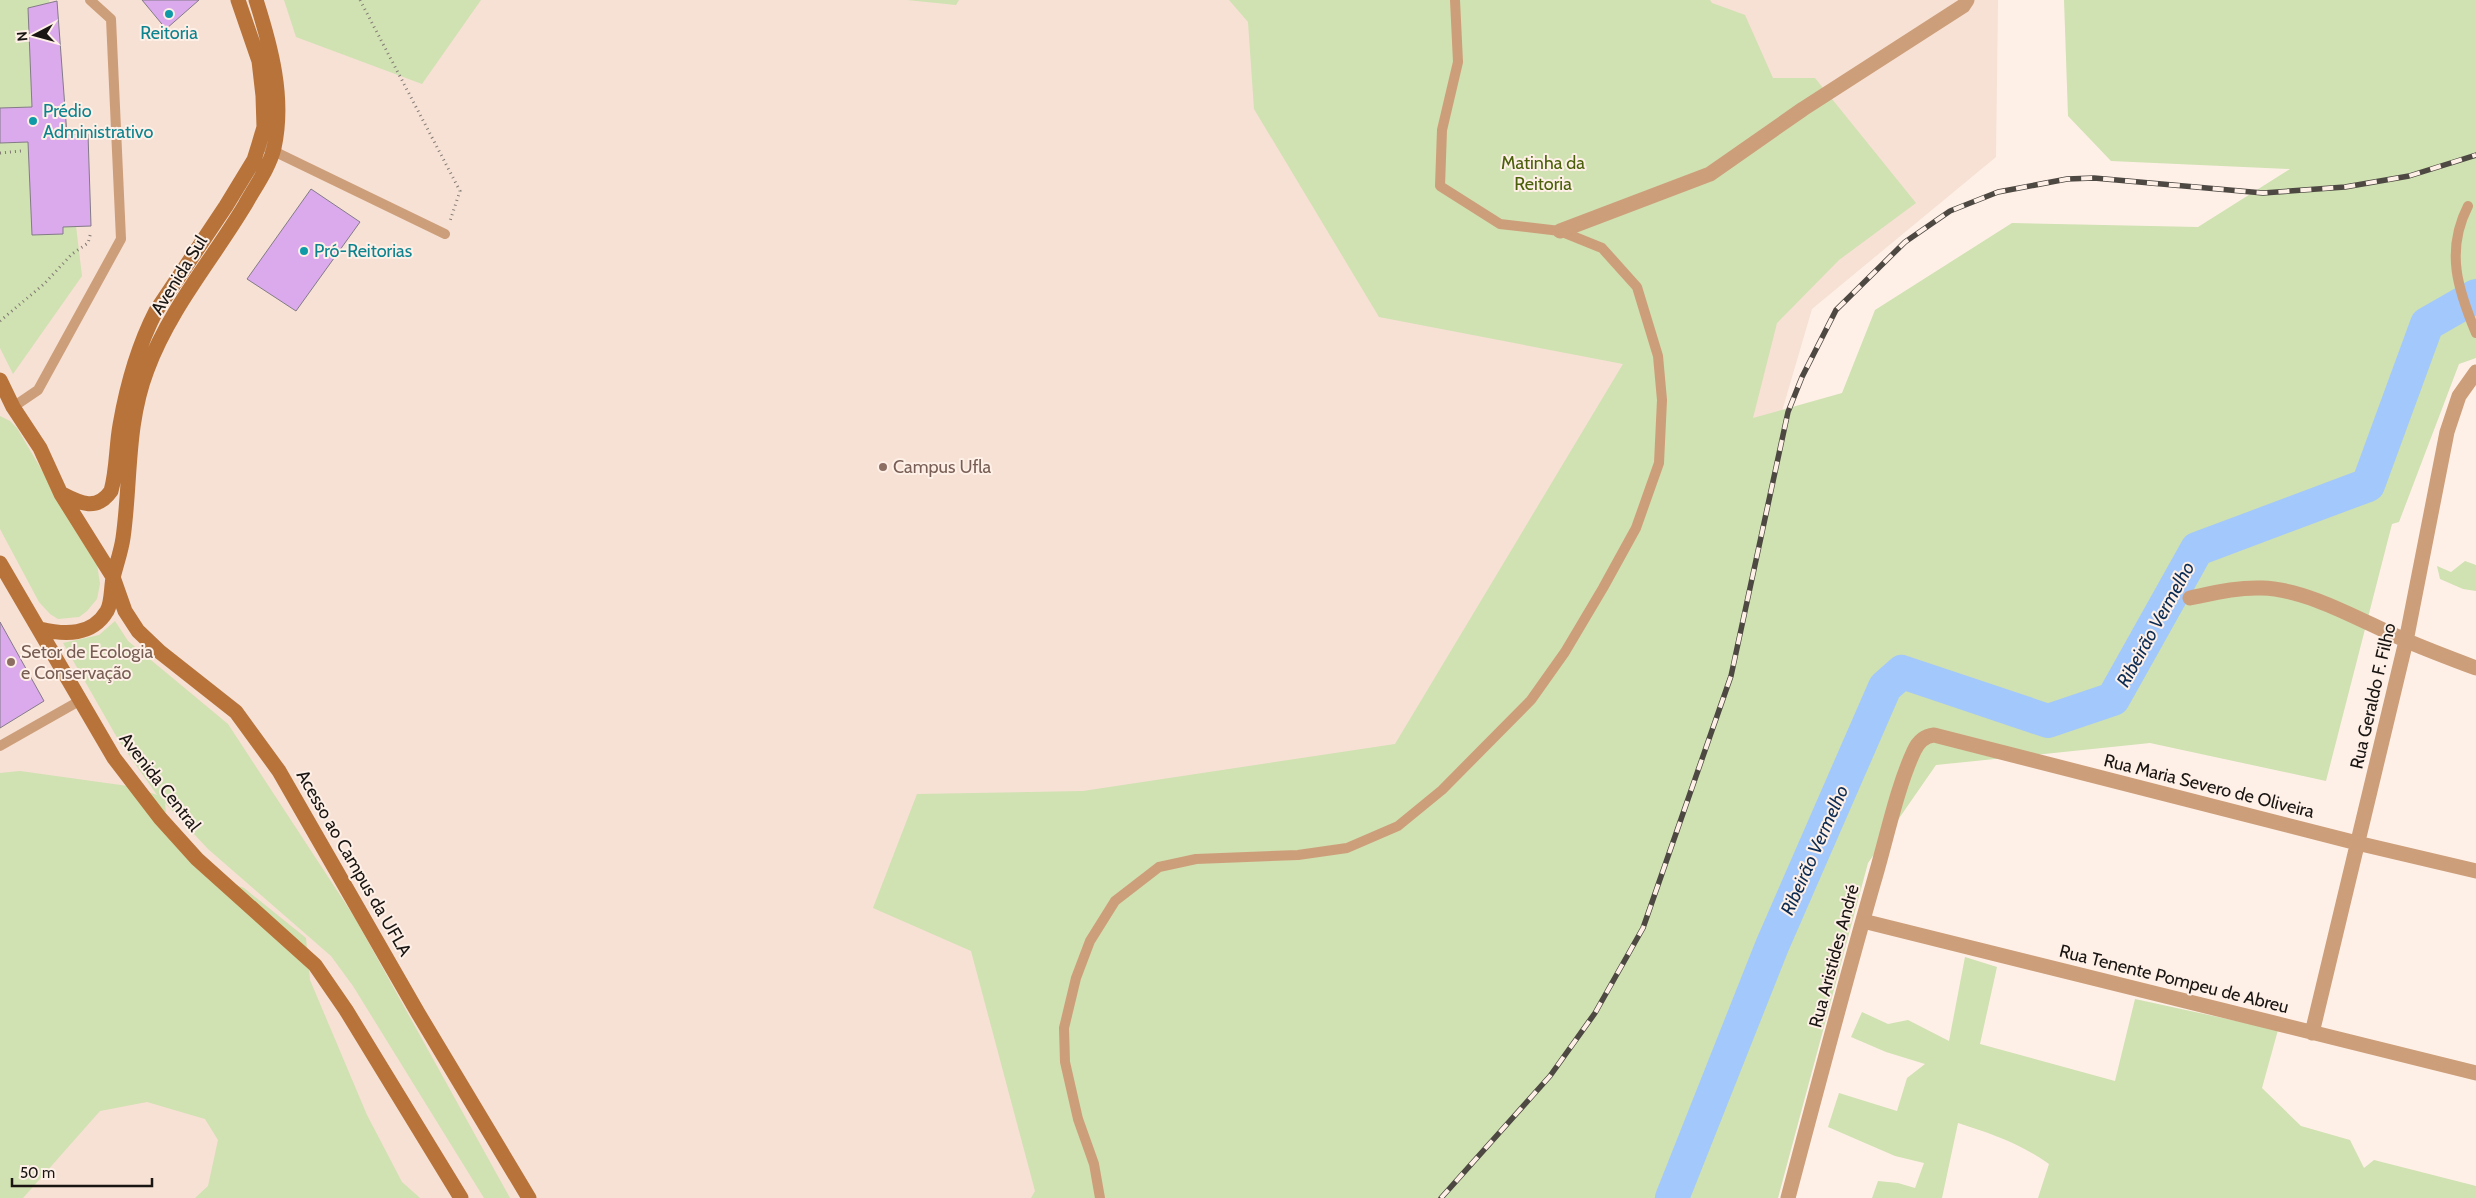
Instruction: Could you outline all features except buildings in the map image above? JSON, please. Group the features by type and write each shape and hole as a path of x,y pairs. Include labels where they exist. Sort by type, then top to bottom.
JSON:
{"street":[{"name":"Avenida Sul","path":"40,629 75,633 100,622 109,609 113,577 119,560 123,536 131,437 138,398 147,370 184,298 235,222 261,177 266,147 264,104 258,61 238,0"},
{"name":"Avenida Sul","path":"61,494 81,504 95,505 106,498 111,491 120,425 132,372 144,334 156,311 254,160 266,147 278,123 277,89 267,34 256,0"},
{"path":"1560,230 1710,174 1803,109 1963,6 1967,0"},
{"name":"Rua Geraldo F. Filho","path":"2312,1033 2406,641 2447,432 2459,396 2476,372"},
{"path":"0,380 6,406 40,448 61,494 113,577"},
{"name":"Avenida Central","path":"0,563 114,758 160,818 197,859 315,966 346,1010 461,1198"},
{"name":"Acesso ao Campus da UFLA","path":"113,577 125,611 138,631 160,652 236,712 279,771 418,1013 529,1198"},
{"path":"2190,598 2240,589 2262,588 2283,591 2336,609 2406,641 2476,668"},
{"name":"Rua Maria Severo de Oliveira","path":"1934,735 2358,843 2476,871"},
{"name":"Rua Aristides André","path":"1788,1198 1862,921 1914,751 1919,742 1934,735"},
{"name":"Rua Tenente Pompeu de Abreu","path":"1862,921 2476,1074"}],"lane":[{"path":"6,406 38,390 121,239 111,19 90,0"},
{"path":"1100,1198 1094,1164 1078,1119 1065,1062 1064,1028 1076,978 1090,941 1116,901 1159,867 1196,859 1298,855 1347,848 1398,826 1442,790 1532,700 1565,652 1636,528 1659,463 1662,400 1658,356 1637,287 1602,248 1560,230 1500,224 1440,186 1442,130 1458,62 1455,0"},
{"path":"266,147 446,234"},
{"path":"2468,206 2460,222 2455,248 2462,299 2476,333"},
{"path":"0,746 81,700"}],"path":[{"path":"360,0 460,191 446,234"},
{"path":"0,153 22,151"},
{"path":"0,321 44,284 72,254 88,244 91,232"}],"shaded area":[{"name":"Campus Ufla","path":"0,0 1998,0 1996,157 1812,309 1633,920 1507,1198 0,1198"}],"green space":[{"path":"0,0 49,0 82,276 13,374 0,348"},
{"path":"284,0 481,0 422,84 296,37"},
{"path":"907,0 959,0 956,5"},
{"name":"Matinha da Reitoria","path":"1229,0 1710,0 1712,3 1745,15 1773,78 1815,78 1916,203 1839,260 1777,323 1753,418 1842,393 1875,310 2012,223 2198,227 2290,169 2111,161 2068,116 2064,0 2476,0 2476,358 2459,364 2399,522 2392,524 2326,781 2150,743 1936,765 1868,863 1778,1198 1031,1198 1035,1191 971,951 873,908 917,794 1083,791 1395,744 1623,364 1379,317 1254,109 1248,22"},
{"path":"0,416 10,421 17,428 97,564 100,584 97,599 79,617 58,619 50,614 39,602 0,529"},
{"path":"2465,561 2476,565 2476,591 2463,589 2440,579 2437,566 2451,572"},
{"path":"115,621 128,641 228,724 355,918 510,1198 484,1198 353,986 331,956 208,849 165,803 167,826 215,877 244,888 306,938 310,980 367,1115 402,1182 420,1198 195,1198 208,1186 218,1140 205,1119 147,1102 100,1111 23,1198 0,1198 0,773 20,771 135,787 157,795 119,741 63,643 99,635"},
{"path":"1965,957 1997,967 1980,1044 2115,1081 2135,999 2278,1030 2262,1088 2301,1126 2350,1140 2364,1168 2374,1160 2476,1186 2476,1198 2038,1198 2049,1164 2005,1140 1958,1123 1942,1198 1872,1198 1878,1181 1898,1183 1915,1188 1924,1163 1895,1156 1828,1127 1839,1093 1897,1111 1907,1078 1925,1064 1886,1052 1851,1037 1862,1012 1888,1024 1908,1020 1949,1041"}],"waterway":[{"name":"Ribeirão Vermelho","path":"1672,1198 1772,946 1885,687 1902,672 2048,721 2113,699 2197,549 2368,485 2427,324 2476,296"}],"railway":[{"path":"1441,1198 1550,1076 1595,1013 1643,928 1731,676 1788,412 1802,377 1836,310 1905,242 1950,211 1998,192 2067,179 2094,178 2263,193 2345,187 2409,176 2476,155"}],"place":[{"name":"Reitoria","path":"169,14"},
{"name":"Prédio Administrativo","path":"33,121"},
{"name":"Pró-Reitorias","path":"304,251"},
{"name":"Campus Ufla","path":"883,467"},
{"name":"Setor de Ecologia e Conservação","path":"11,662"}]}
